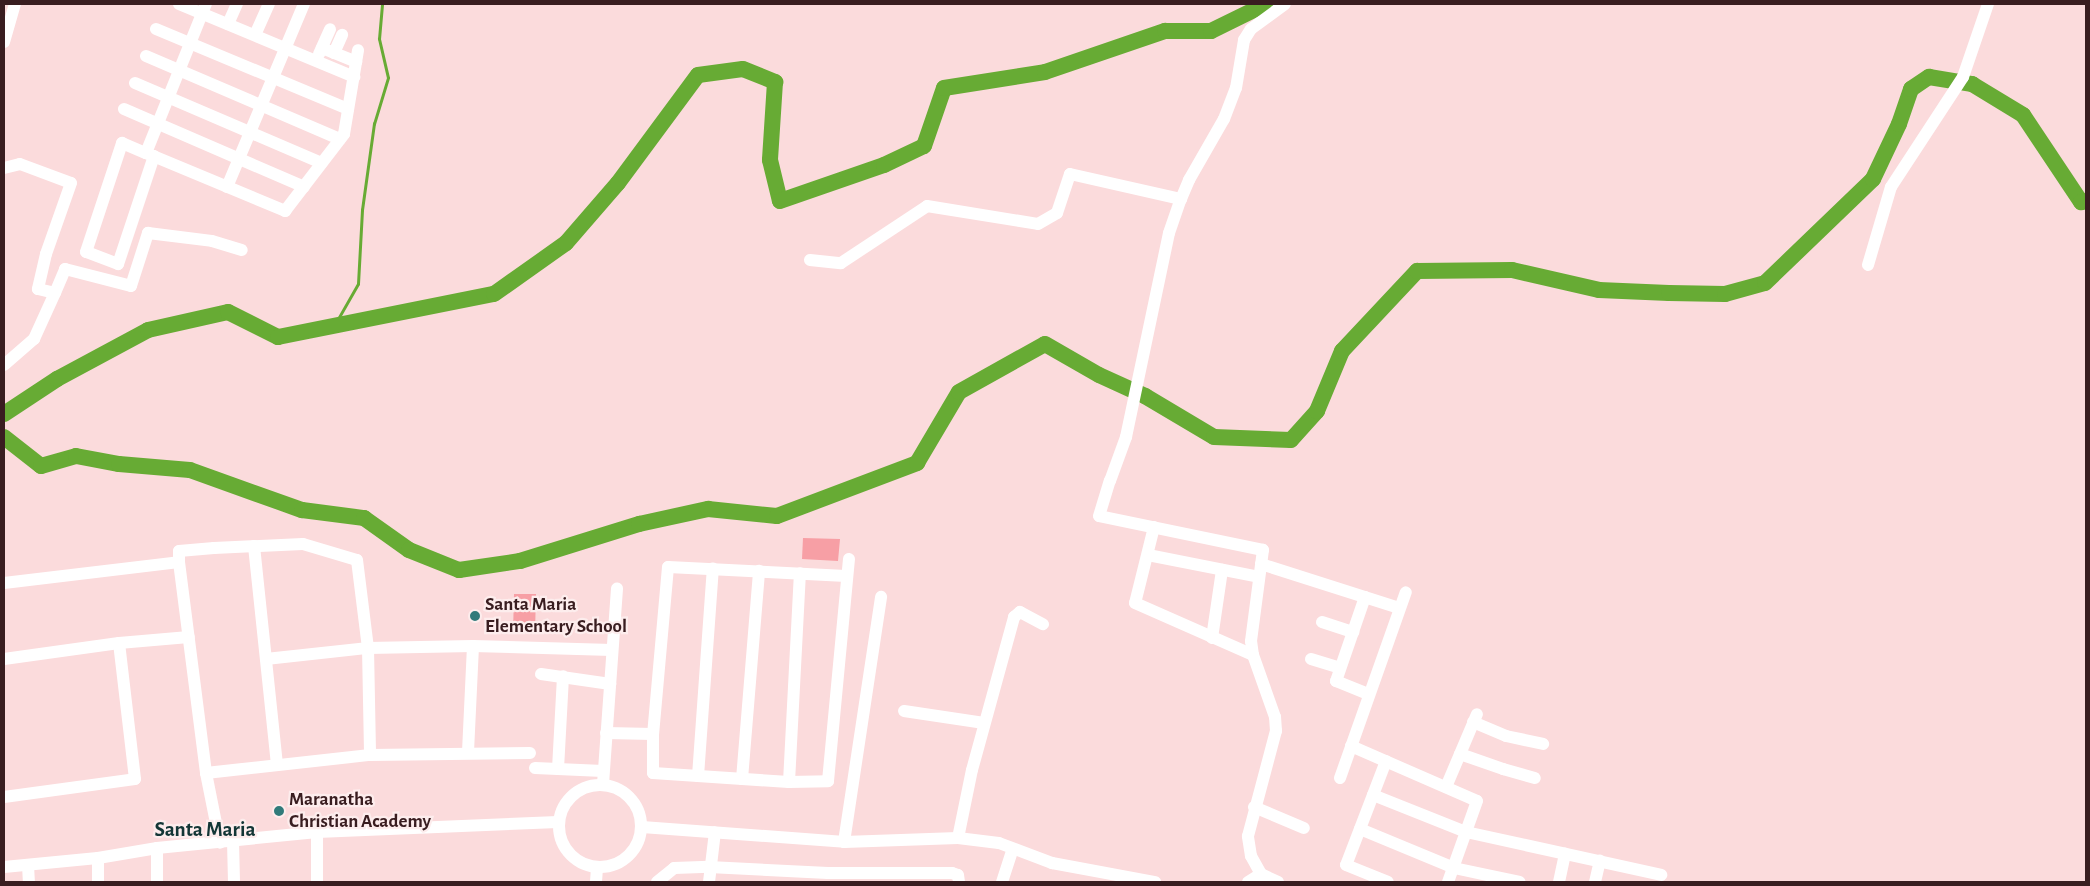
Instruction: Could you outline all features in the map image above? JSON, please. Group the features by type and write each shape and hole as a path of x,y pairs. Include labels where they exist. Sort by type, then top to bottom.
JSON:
{"street":[{"path":"4,42 15,4"},
{"path":"180,4 204,9 228,24 354,77"},
{"path":"228,24 237,4"},
{"path":"255,35 269,4"},
{"path":"228,187 304,4"},
{"path":"1278,882 1261,874 1252,856 1248,836 1254,807 1276,731 1275,717 1253,656 1250,641 1263,550 1099,516 1126,437 1169,233 1189,180 1224,119 1236,88 1244,40 1251,29 1285,4"},
{"path":"1868,265 1891,187 1963,77 1988,4"},
{"path":"204,9 158,124 150,154 118,264 86,252 122,143 150,154 285,211 344,134 357,56 334,53 322,48"},
{"path":"156,29 348,109"},
{"path":"316,61 330,29"},
{"path":"334,53 342,35"},
{"path":"146,56 340,139"},
{"path":"135,82 322,163"},
{"path":"124,109 304,187"},
{"path":"4,168 20,164 71,183 46,254 38,289 55,293"},
{"path":"810,260 840,262 927,206 1038,224 1057,213 1070,174 1182,199"},
{"path":"4,365 34,339 65,269 131,286 148,233 212,241 242,250"},
{"path":"1154,527 1135,603 1253,656"},
{"path":"234,882 226,842 206,773 179,551 303,544 357,560 368,648 370,755"},
{"path":"254,546 277,765"},
{"path":"1148,556 1222,570 1260,570 1399,608"},
{"path":"846,576 668,567 653,734 653,773 789,782 828,782 849,559"},
{"path":"4,583 179,562"},
{"path":"698,776 712,569"},
{"path":"1212,638 1222,570"},
{"path":"742,779 759,571"},
{"path":"789,782 800,574"},
{"path":"603,778 617,588"},
{"path":"1340,778 1406,592"},
{"path":"844,842 881,597"},
{"path":"1364,597 1336,681 1369,694"},
{"path":"958,838 984,723 1014,617 1020,612 1043,624"},
{"path":"1322,622 1352,632"},
{"path":"4,659 119,642 189,637"},
{"path":"4,797 135,779 119,642"},
{"path":"266,659 368,648 473,646 612,650"},
{"path":"468,752 473,646"},
{"path":"1311,659 1340,668"},
{"path":"541,674 610,684"},
{"path":"558,769 563,676"},
{"path":"904,711 984,723"},
{"path":"1446,787 1475,718 1506,736 1542,744"},
{"path":"606,733 653,734"},
{"path":"1351,746 1477,801 1448,882"},
{"path":"206,773 370,755 468,752 530,753"},
{"path":"1460,754 1534,778"},
{"path":"1386,761 1346,865 1388,882"},
{"path":"535,768 558,769 603,778 631,798 639,812 642,827 638,842 631,854 620,862 596,868 572,858 564,848 558,822 562,809 570,796 603,778"},
{"path":"1373,796 1466,832 1661,875"},
{"path":"1254,807 1304,828"},
{"path":"4,867 98,858 157,848 317,832 558,822"},
{"path":"642,827 844,842 958,838 999,843 1052,863 1078,869 1155,882"},
{"path":"1360,829 1454,868 1520,882"},
{"path":"317,832 317,882"},
{"path":"708,882 715,832"},
{"path":"157,848 157,882"},
{"path":"1002,882 1014,849"},
{"path":"1559,882 1565,854"},
{"path":"98,858 98,882"},
{"path":"1595,882 1600,861"},
{"path":"28,865 28,882"},
{"path":"657,882 674,868 709,867 828,873 952,873 958,875 959,882"},
{"path":"596,868 596,882"},
{"path":"674,868 674,882"},
{"path":"1075,882 1078,869"},
{"path":"1248,882 1261,874"}],"shaded area":[{"path":"803,538 840,539 838,561 802,559"},
{"path":"514,594 536,594 535,633 513,633"}],"waterway":[{"path":"334,326 358,284 362,210 374,124 388,78 379,39 382,4"},
{"path":"4,414 57,379 148,330 228,312 278,337 494,294 566,243 618,183 698,75 743,69 775,82 770,160 780,201 884,165 924,146 944,88 1045,72 1165,31 1211,31 1266,4"},
{"path":"4,437 41,466 76,456 119,464 190,470 302,510 364,518 409,550 459,570 520,561 639,524 708,509 777,516 917,463 959,392 1045,344 1099,375 1145,396 1214,437 1291,440 1317,411 1342,351 1417,271 1512,270 1599,290 1669,293 1725,294 1765,283 1873,179 1899,124 1911,89 1929,77 1972,84 2023,115 2081,202 2086,201"}],"place":[{"name":"Santa Maria Elementary School","path":"475,616"},
{"name":"Maranatha Christian Academy","path":"279,811"}],"district":[{"name":"Santa Maria","path":"205,830"}]}
